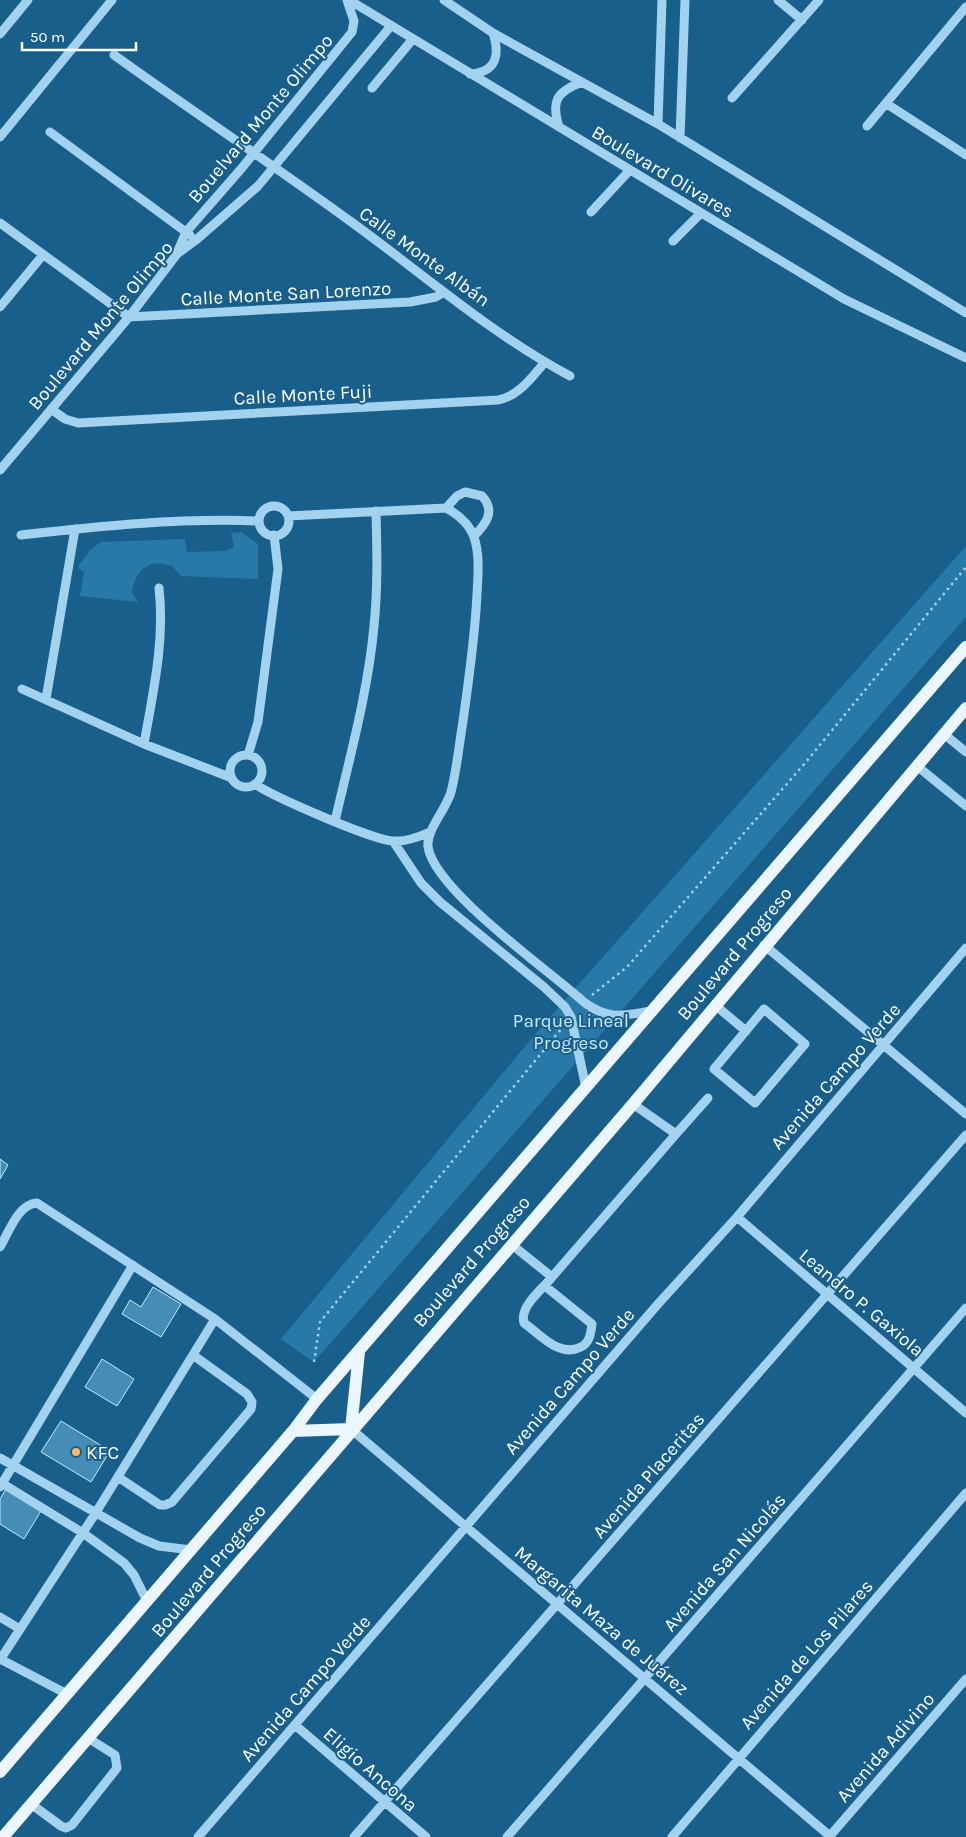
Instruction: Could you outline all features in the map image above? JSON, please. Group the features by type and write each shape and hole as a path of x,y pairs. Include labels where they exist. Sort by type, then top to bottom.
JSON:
{"main road":[{"name":"Boulevard Progreso","path":"0,1772 293,1431 317,1399 966,648"},
{"name":"Boulevard Progreso","path":"3,1835 633,1104 966,708"},
{"path":"293,1431 351,1429 359,1352"}],"street":[{"path":"0,34 28,0"},
{"path":"0,137 112,0"},
{"name":"Boulevard Olivares","path":"348,0 844,299 966,358"},
{"name":"Bouelvard Monte Olimpo","path":"177,254 186,232 352,32 354,21 348,0"},
{"name":"Boulevard Olivares","path":"444,0 493,32 658,124 966,310"},
{"path":"658,124 662,0"},
{"path":"680,138 685,0"},
{"path":"778,0 802,20"},
{"path":"732,98 818,0"},
{"path":"867,126 966,7"},
{"name":"Boulevard Monte Olimpo","path":"0,470 129,316 177,254 258,186 275,168 390,27"},
{"path":"470,74 487,70 494,62 497,46 493,32"},
{"path":"372,88 412,40"},
{"name":"Calle Monte Albán","path":"114,55 275,168 444,292 545,362 570,376"},
{"path":"559,128 554,112 555,103 568,88 582,82"},
{"path":"887,104 966,155"},
{"path":"50,132 196,240"},
{"path":"590,212 630,170"},
{"path":"673,242 701,213"},
{"path":"0,223 129,316"},
{"path":"0,307 43,255"},
{"name":"Calle Monte San Lorenzo","path":"129,316 410,302 436,297 444,292"},
{"name":"Calle Monte Fuji","path":"51,409 65,419 78,423 498,400 509,398 519,390 545,362"},
{"path":"446,508 457,496 465,492 482,496 490,507 489,514 486,524 474,536"},
{"path":"274,506 283,508 288,516 286,529 274,536 262,530 259,521 265,508 274,506"},
{"path":"288,516 446,508 466,521 474,536 478,565 472,663 450,795 441,816 430,832 428,847 433,860 453,890 585,1003 601,1014 616,1015 652,1011"},
{"path":"335,820 366,684 374,626 378,581 376,511"},
{"path":"20,534 125,524 221,519 259,521"},
{"path":"46,699 75,529"},
{"path":"248,755 258,722 278,569 274,536"},
{"path":"144,744 160,650 162,613 159,588"},
{"path":"22,689 144,744 232,778 245,787 256,784 260,780 262,770 258,759 242,755 233,762 230,772 232,778"},
{"path":"944,734 966,752"},
{"path":"917,766 966,806"},
{"path":"256,784 274,795 392,841 418,837 430,832"},
{"path":"392,841 421,883 440,902 565,1006 571,1018 586,1088"},
{"path":"440,902 453,890"},
{"path":"764,946 966,1114"},
{"name":"Avenida Campo Verde","path":"198,1837 466,1525 737,1217 966,948"},
{"path":"536,981 545,970"},
{"path":"715,1005 746,1031"},
{"path":"764,1009 806,1044 754,1103 714,1069 746,1031 764,1009"},
{"path":"545,1286 592,1324 591,1334 584,1346 571,1351 558,1348 524,1323 522,1317 526,1308 676,1134 708,1098"},
{"path":"633,1104 676,1134"},
{"name":"Avenida Placeritas","path":"354,1837 966,1135"},
{"path":"0,1247 23,1208 30,1203 37,1203 215,1319 317,1399"},
{"name":"Leandro P. Gaxiola","path":"737,1217 966,1413"},
{"path":"511,1244 552,1278"},
{"path":"134,1265 1,1484 82,1533 124,1563 134,1575 147,1601"},
{"name":"Avenida San Nicolás","path":"506,1837 966,1308"},
{"path":"67,1694 0,1660 95,1514 215,1319"},
{"path":"118,1477 160,1505 172,1502 251,1409 252,1402 247,1394 193,1355"},
{"name":"Margarita Maza de Juárez","path":"351,1429 830,1837"},
{"path":"0,1458 95,1514 159,1546 191,1550"},
{"name":"Avenida de Los Pilares","path":"672,1837 966,1493"},
{"path":"0,1617 20,1630"},
{"name":"Avenida Adivino","path":"830,1837 966,1679"},
{"name":"Eligio Ancona","path":"295,1725 426,1837"},
{"path":"31,1804 61,1826 66,1828 72,1825 117,1768 115,1755 88,1738"}],"path":[{"path":"585,1003 597,989 627,967 806,762 966,567"},
{"path":"314,1362 320,1322 571,1018"}],"green space":[{"path":"241,532 258,544 258,579 181,576 172,566 157,563 145,567 137,577 132,592 138,602 80,596 84,573 78,567 90,550 101,542 185,539 187,552 225,551 234,547 231,533"},
{"name":"Parque Lineal Progreso","path":"966,546 966,617 314,1362 281,1339 542,1026"}],"building":[{"path":"0,1159 8,1165 0,1179"},
{"path":"153,1287 181,1304 161,1337 122,1314 130,1300 141,1307"},
{"path":"102,1359 134,1379 117,1406 85,1387"},
{"name":"KFC","path":"61,1421 110,1451 91,1482 41,1452"},
{"path":"6,1489 41,1511 24,1539 0,1524 0,1499"}],"place":[{"name":"KFC","path":"76,1452"}]}
